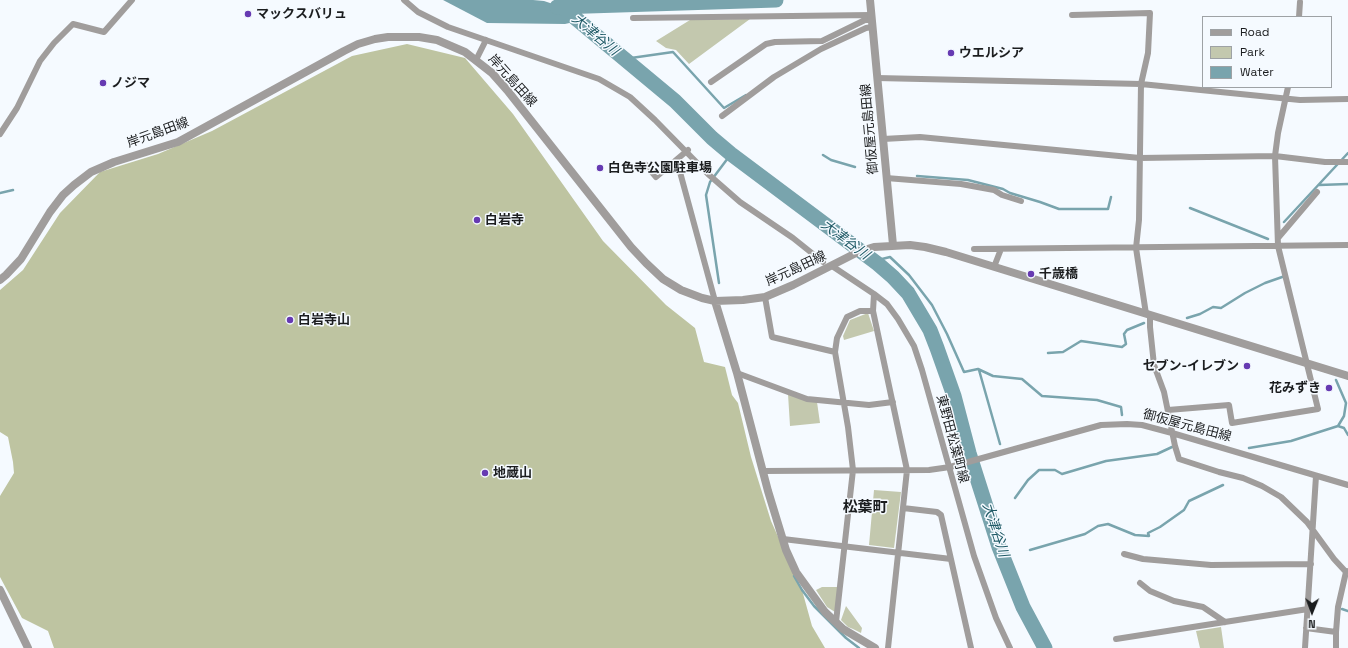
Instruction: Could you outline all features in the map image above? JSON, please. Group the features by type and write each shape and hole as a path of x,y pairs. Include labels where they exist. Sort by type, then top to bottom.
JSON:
{"street":[{"path":"0,134 17,108 40,61 54,43 73,24 104,32 132,0"},
{"path":"404,0 418,12 448,27 599,79 630,96 687,151 708,174 740,202 793,238 823,262"},
{"name":"御仮屋元島田線","path":"870,0 893,245"},
{"path":"1299,16 1300,2"},
{"path":"1072,15 1150,13 1148,53 1141,84 1139,220 1136,248 1150,327 1154,365 1164,392 1175,446 1179,459 1243,478 1262,486 1281,497 1307,522 1347,571 1338,607 1336,648"},
{"path":"633,18 872,18"},
{"path":"711,82 766,44 775,42 822,41 872,18"},
{"path":"722,116 776,75 821,49 866,28 872,18"},
{"name":"岸元島田線","path":"0,280 21,259 50,212 63,195 91,172 114,162 178,142 344,50 375,39 388,37 420,37 437,40 453,46 465,52 492,73 631,247 663,279 681,290 702,298 715,301 743,300 765,296 793,285 858,252 874,247 910,245 925,247 994,267 1348,376"},
{"path":"476,60 486,40"},
{"path":"878,78 1141,84 1300,100 1348,99"},
{"path":"1168,410 1229,405 1232,423 1318,409 1278,246 1275,156 1278,133 1288,88"},
{"path":"883,139 920,137 1140,158 1275,156 1325,162 1348,162"},
{"path":"646,165 656,177 677,161 687,151"},
{"path":"677,161 715,301 764,471 768,491 783,539 796,572 825,612 843,629 875,648"},
{"path":"886,178 961,184 994,190 1002,195 1021,201"},
{"path":"1278,238 1317,192"},
{"path":"974,249 1348,245"},
{"path":"994,267 1001,249"},
{"name":"東野田松葉町線","path":"835,264 886,304 898,319 914,346 974,556 996,618 1010,648"},
{"path":"874,294 873,311 907,470 888,648"},
{"path":"765,296 772,337 835,352"},
{"path":"836,622 853,470 844,403 835,352 837,338 847,317 860,311 873,311"},
{"path":"737,374 807,399 869,405 893,402"},
{"name":"御仮屋元島田線","path":"764,471 929,470 949,467 1100,425 1113,424 1142,425 1348,485"},
{"path":"1305,648 1316,476"},
{"path":"903,508 937,512 941,515 971,648"},
{"path":"783,539 951,559"},
{"path":"1124,554 1143,559 1211,565 1311,564"},
{"path":"1140,583 1161,596 1174,601 1203,606 1225,622"},
{"path":"0,590 28,648"},
{"path":"1116,639 1308,609"},
{"path":"1306,628 1336,632"}],"green space":[{"path":"750,19 689,64 676,50 666,48 656,41 690,20"},
{"path":"407,44 465,58 513,114 603,241 666,305 695,328 704,362 725,367 732,395 738,403 751,457 771,521 802,590 812,626 825,648 54,648 48,631 22,618 0,577 0,496 14,473 8,437 0,432 0,290 23,270 60,213 100,172 158,154 212,131 352,56"},
{"path":"868,313 874,331 844,340 843,336 850,320"},
{"path":"788,394 817,402 820,423 790,426"},
{"path":"874,490 901,492 894,548 869,545"},
{"path":"822,587 838,587 835,612 827,607 816,590"},
{"path":"846,606 862,628 861,633 848,627 841,620"},
{"path":"1221,627 1224,648 1200,648 1196,631"}],"water":[{"path":"443,0 544,1 562,7 578,21 565,24 487,23"}],"waterway":[{"path":"557,7 776,0"},
{"name":"大津谷川","path":"562,7 675,101 712,138 731,154 878,264 908,293 930,330 937,348 954,396 969,453 999,547 1023,607 1045,648"},
{"path":"624,59 673,52 724,108 746,95"},
{"path":"1284,222 1348,153"},
{"path":"719,283 706,195 710,182 731,154"},
{"path":"823,155 831,160 855,167"},
{"path":"917,176 968,180 1003,189 1010,193 1059,209 1108,209 1111,197"},
{"path":"1319,185 1348,184"},
{"path":"0,193 13,190"},
{"path":"1190,208 1268,239"},
{"path":"874,261 890,257 909,275 932,305 964,372 978,369 993,376 1022,379 1042,396 1097,400 1121,407 1122,415"},
{"path":"1187,318 1200,314 1213,307 1221,308 1245,293 1265,283 1285,276"},
{"path":"1048,353 1063,352 1081,341 1122,347 1126,344 1124,334 1127,330 1144,323"},
{"path":"979,370 1000,444"},
{"path":"1249,448 1291,441 1338,426 1344,416 1346,403 1336,380"},
{"path":"1338,426 1344,428 1348,435"},
{"path":"1015,498 1028,480 1039,470 1055,470 1062,474 1106,461 1157,454 1172,447"},
{"path":"1030,550 1085,534 1098,526 1108,524 1135,535 1149,536 1148,533 1160,527 1184,510 1189,501 1223,485"},
{"path":"794,576 814,606 846,638 859,648"},
{"path":"1342,609 1348,611"}],"place":[{"name":"マックスバリュ","path":"248,14"},
{"name":"ウエルシア","path":"951,53"},
{"name":"ノジマ","path":"103,83"},
{"name":"白色寺公園駐車場","path":"600,168"},
{"name":"白岩寺","path":"477,220"},
{"name":"千歳橋","path":"1031,274"},
{"name":"白岩寺山","path":"290,320"},
{"name":"セブン-イレブン","path":"1247,366"},
{"name":"花みずき","path":"1329,388"},
{"name":"地蔵山","path":"485,473"}],"district":[{"name":"松葉町","path":"865,508"}]}
